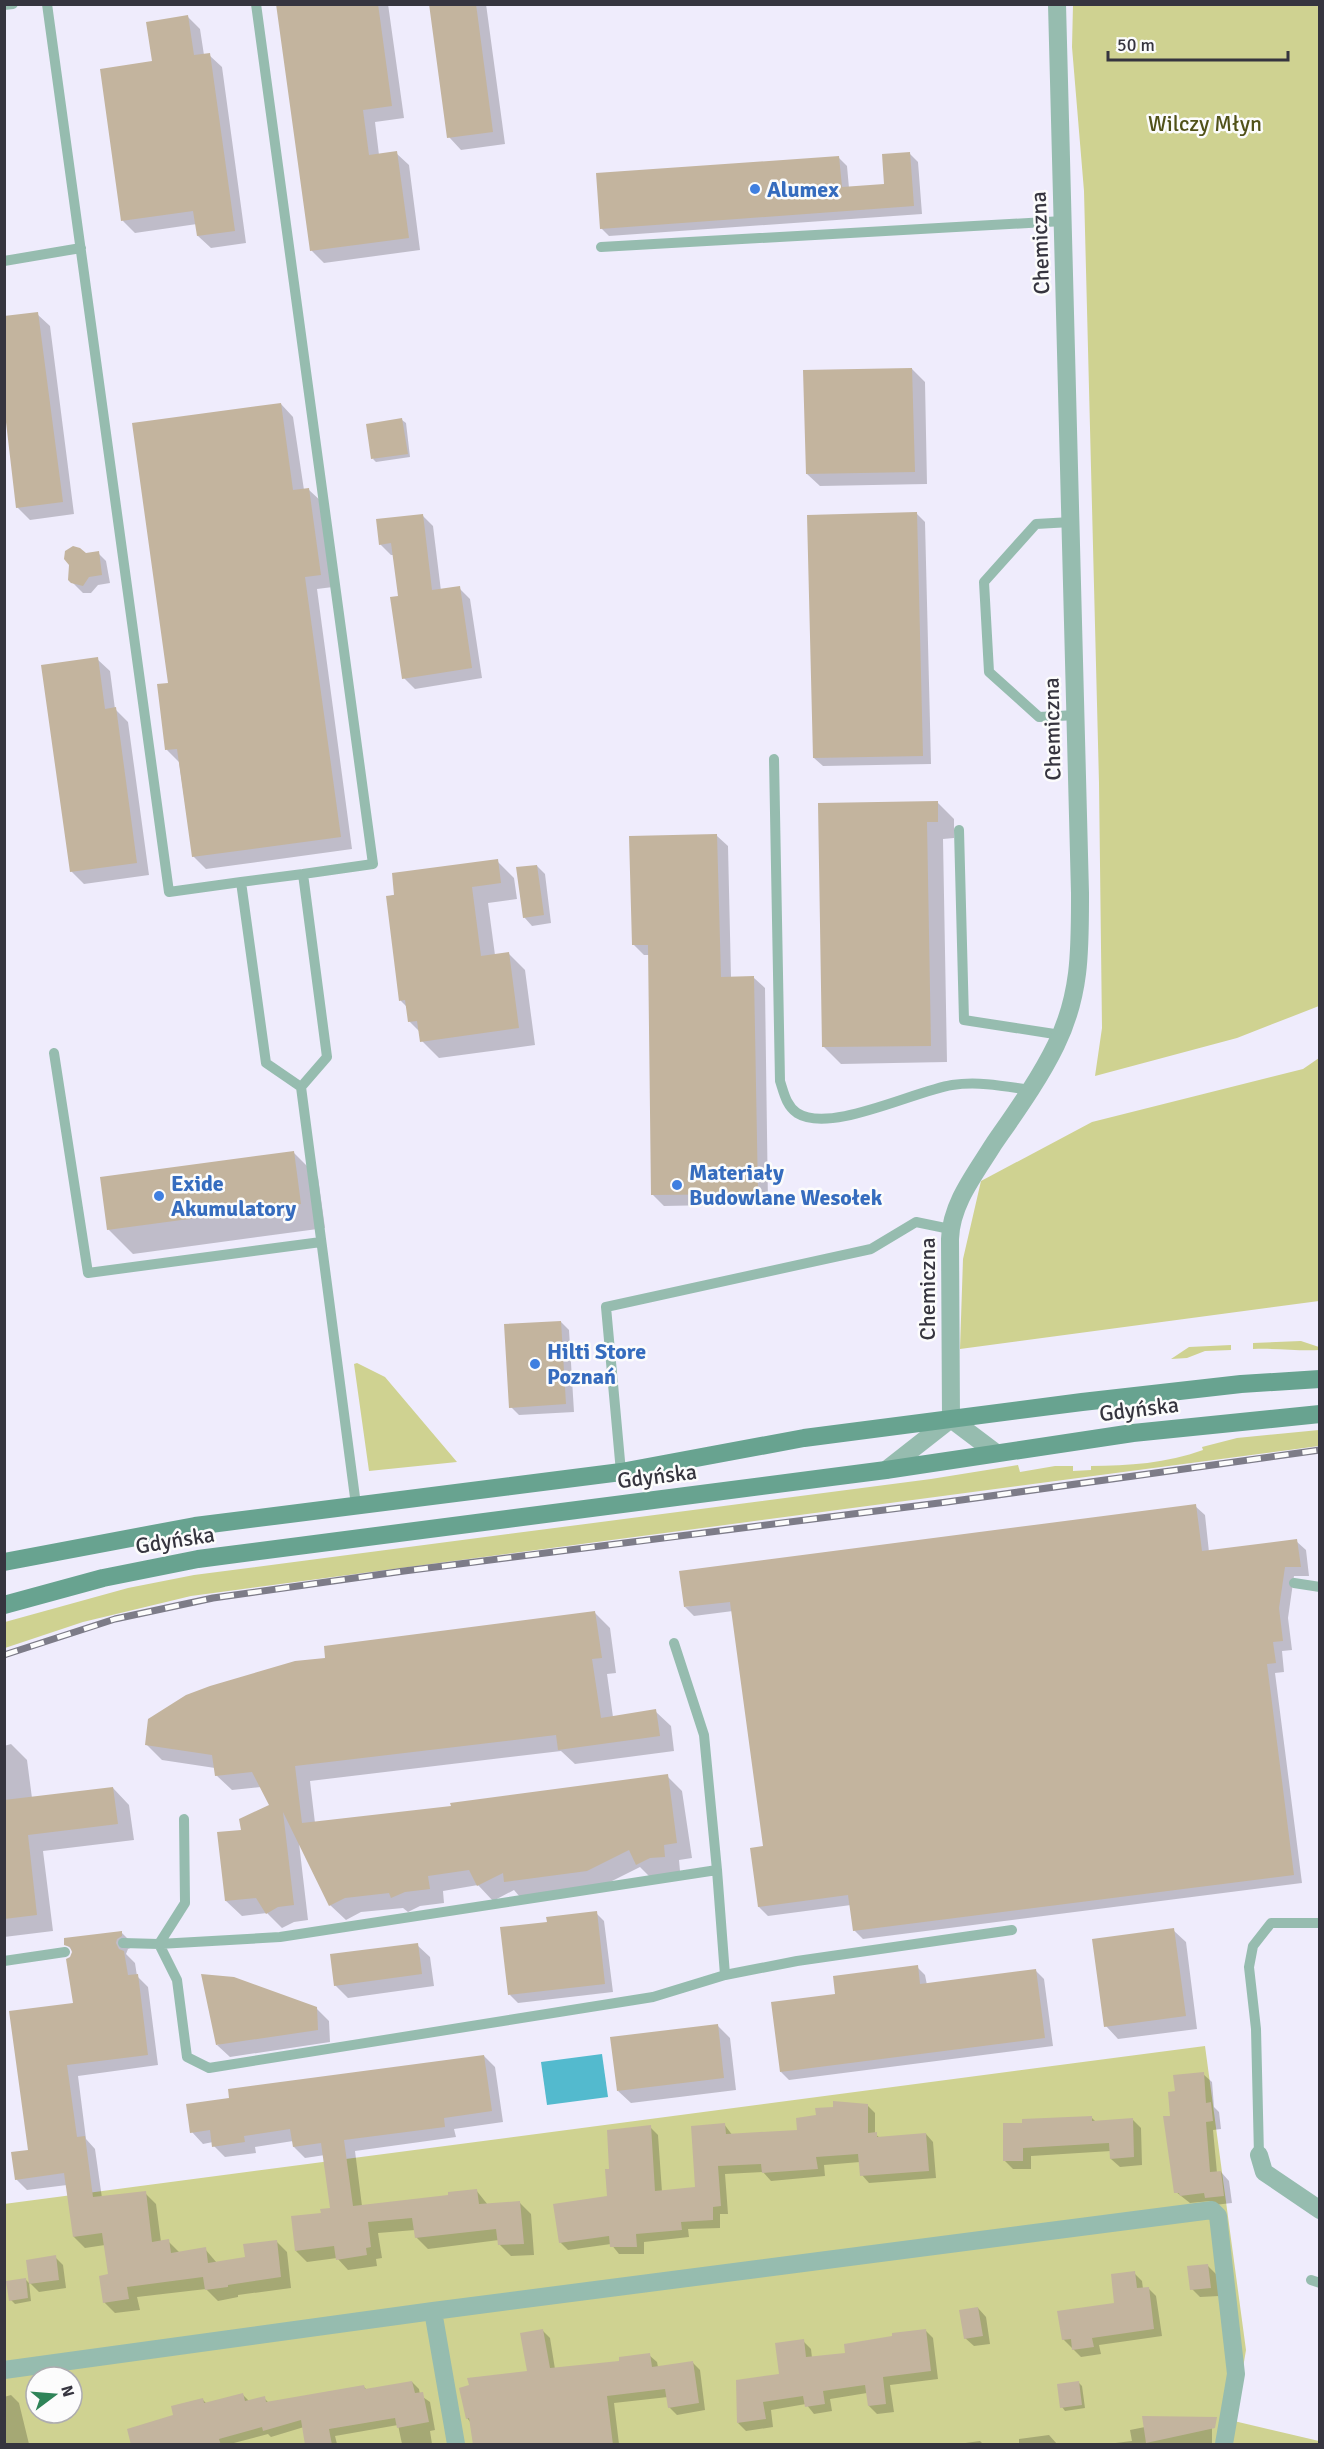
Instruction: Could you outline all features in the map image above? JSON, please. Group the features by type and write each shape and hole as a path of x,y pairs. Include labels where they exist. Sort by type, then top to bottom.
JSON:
{"main road":[{"name":"Gdyńska","path":"4,1562 195,1526 621,1472 794,1439 1230,1385 1320,1379"},
{"name":"Gdyńska","path":"4,1605 122,1573 198,1559 886,1470 1133,1433 1320,1414"}],"street":[{"name":"Chemiczna","path":"951,1419 950,1229 967,1185 1030,1090 1061,1035 1076,989 1080,948 1057,4"},
{"path":"886,1470 951,1419 996,1453"},
{"path":"1259,2155 1264,2172 1320,2210"},
{"path":"4,2370 1212,2210 1218,2216 1236,2374 1224,2445"},
{"path":"433,2312 456,2445"}],"lane":[{"path":"4,5 14,4"},
{"path":"47,4 169,892 373,864 256,4"},
{"path":"601,247 1063,221"},
{"path":"4,261 81,248"},
{"path":"1071,522 1036,524 984,582 989,672 1039,717 1076,715"},
{"path":"774,759 780,1081 786,1101 797,1113 815,1119 837,1118 952,1085 992,1084 1030,1090"},
{"path":"959,830 964,1020 1061,1035"},
{"path":"301,1087 327,1057 303,874"},
{"path":"241,882 266,1063 301,1087 356,1505"},
{"path":"54,1053 88,1273 321,1242"},
{"path":"621,1472 606,1307 871,1249 916,1222 950,1229"},
{"path":"1294,1583 1320,1587"},
{"path":"674,1643 704,1735 725,1975"},
{"path":"159,1944 186,1903 184,1819"},
{"path":"123,1943 159,1944 280,1937 717,1870"},
{"path":"1259,2155 1256,2029 1249,1967 1253,1946 1271,1923 1320,1923"},
{"path":"159,1944 177,1980 187,2057 209,2068 653,1997 725,1975 797,1961 1012,1930"},
{"path":"4,1960 65,1952"}],"green space":[{"name":"Wilczy Młyn","path":"1073,5 1320,5 1319,1006 1237,1038 1095,1076 1102,1028 1099,783 1084,191 1072,47"},
{"path":"1319,1058 1319,1301 960,1349 963,1259 981,1181 1092,1122 1303,1069"},
{"path":"1301,1341 1319,1347 1319,1350 1253,1349 1253,1343"},
{"path":"1231,1345 1231,1350 1205,1351 1187,1358 1171,1359 1189,1347"},
{"path":"357,1363 385,1377 457,1462 369,1471 354,1364"},
{"path":"1319,1430 1319,1446 191,1596 83,1622 5,1648 5,1622 128,1588 194,1575 931,1479 1018,1465 1020,1472 1055,1466 1073,1466 1073,1471 1091,1470 1091,1466 1147,1463 1176,1458 1203,1450 1202,1447 1237,1438"},
{"path":"1205,2046 1246,2350 1234,2421 1319,2441 1319,2444 5,2444 4,2204"}],"water":[{"path":"602,2054 608,2097 547,2105 541,2062"}],"building":[{"path":"276,4 378,4 392,106 363,110 369,155 397,151 409,238 310,251"},
{"path":"429,4 476,4 493,132 447,138"},
{"path":"188,15 194,55 210,53 235,231 197,236 193,211 121,221 100,69 152,61 146,22"},
{"name":"Alumex","path":"910,152 914,206 600,229 596,173 839,156 842,187 884,184 882,154"},
{"path":"38,312 63,502 16,508 4,405 4,316"},
{"path":"912,368 915,472 806,474 803,370"},
{"path":"281,403 293,490 309,488 321,575 305,577 341,837 192,857 177,749 165,750 157,684 168,683 132,423"},
{"path":"402,418 408,454 371,459 366,424"},
{"path":"917,512 923,756 813,758 807,515"},
{"path":"423,514 432,590 460,586 472,668 402,679 390,597 398,596 391,543 379,545 376,519"},
{"path":"73,546 86,553 99,551 102,575 89,577 83,586 68,580 69,565 64,559 65,551"},
{"path":"98,657 105,709 116,707 137,863 70,872 41,665"},
{"path":"938,801 938,822 927,822 931,1046 822,1047 818,803"},
{"path":"717,834 721,977 754,976 758,1194 651,1195 648,945 632,945 629,836"},
{"path":"498,859 501,883 472,887 481,956 509,952 519,1028 420,1042 417,1021 408,1022 405,1000 399,1001 386,896 394,895 392,873"},
{"path":"537,865 544,915 523,918 516,867"},
{"path":"294,1151 301,1204 107,1230 100,1177"},
{"name":"Hilti Store Poznań","path":"561,1321 566,1404 509,1408 504,1324"},
{"path":"1196,1504 1202,1551 1297,1539 1301,1567 1285,1567 1279,1608 1283,1641 1273,1642 1276,1663 1267,1664 1294,1875 853,1931 848,1895 758,1907 750,1848 763,1846 730,1602 684,1607 679,1571"},
{"path":"595,1611 602,1658 592,1659 601,1718 656,1709 660,1736 558,1750 556,1735 295,1766 302,1823 451,1806 450,1803 668,1774 677,1843 664,1845 665,1857 650,1858 636,1865 629,1850 587,1871 504,1882 503,1873 477,1886 469,1870 428,1876 430,1889 405,1892 391,1898 389,1893 345,1898 329,1906 283,1812 294,1905 278,1907 266,1914 256,1898 225,1901 217,1832 241,1830 239,1819 269,1805 252,1772 215,1776 212,1755 145,1745 148,1719 186,1695 210,1686 295,1661 325,1658 324,1646"},
{"path":"113,1787 118,1824 28,1835 37,1915 4,1919 4,1800"},
{"path":"597,1911 605,1984 508,1995 500,1927 547,1922 546,1917"},
{"path":"1174,1928 1186,2016 1104,2027 1092,1939"},
{"path":"122,1931 122,1936 117,1939 116,1943 119,1949 124,1951 128,1975 138,1974 148,2055 67,2065 77,2137 85,2136 93,2197 146,2191 152,2242 169,2239 171,2253 206,2247 208,2263 245,2257 243,2244 277,2240 281,2277 205,2290 203,2277 127,2287 129,2299 103,2303 99,2276 108,2274 102,2233 73,2237 64,2173 15,2180 11,2152 28,2150 9,2011 73,2003 66,1959 72,1952 70,1947 64,1945 64,1938"},
{"path":"418,1943 422,1974 334,1986 330,1954"},
{"path":"918,1965 920,1984 1036,1969 1045,2038 780,2072 771,2002 835,1994 833,1976"},
{"path":"201,1974 234,1977 317,2007 318,2030 216,2045"},
{"path":"718,2024 724,2078 617,2091 610,2037"},
{"path":"484,2055 492,2111 444,2118 445,2127 344,2140 353,2206 448,2195 448,2192 477,2189 479,2204 520,2201 524,2244 498,2245 496,2229 415,2238 412,2218 368,2222 371,2247 366,2248 367,2255 336,2260 334,2246 295,2251 291,2216 321,2213 320,2209 330,2208 321,2143 293,2147 290,2129 244,2136 245,2142 212,2147 210,2130 190,2133 186,2104 229,2098 228,2089"},
{"path":"1204,2072 1206,2103 1211,2102 1213,2121 1206,2122 1210,2172 1221,2171 1224,2196 1205,2198 1204,2193 1180,2196 1179,2193 1174,2193 1163,2116 1170,2116 1168,2092 1175,2091 1173,2075"},
{"path":"833,2101 868,2104 868,2133 877,2132 877,2137 926,2133 929,2171 860,2176 858,2154 816,2157 818,2169 762,2173 761,2164 718,2166 721,2206 713,2207 713,2220 681,2222 682,2230 636,2234 637,2247 610,2247 609,2236 559,2243 553,2204 607,2196 605,2169 609,2169 607,2130 651,2125 655,2191 695,2187 691,2126 725,2123 726,2134 797,2130 796,2118 816,2115 815,2108 833,2107"},
{"path":"1092,2116 1092,2121 1133,2118 1134,2157 1110,2159 1109,2143 1023,2148 1023,2161 1003,2161 1003,2123 1022,2123 1022,2119"},
{"path":"56,2255 59,2280 29,2284 26,2260"},
{"path":"1208,2264 1211,2288 1190,2290 1187,2266"},
{"path":"1135,2271 1137,2288 1149,2287 1154,2329 1092,2338 1094,2347 1072,2350 1071,2339 1062,2340 1057,2311 1114,2303 1111,2274"},
{"path":"26,2278 28,2298 9,2301 6,2281"},
{"path":"978,2307 983,2336 964,2339 959,2310"},
{"path":"543,2329 550,2368 619,2361 619,2357 650,2353 652,2367 693,2361 699,2403 668,2408 665,2389 607,2396 613,2445 473,2445 469,2418 466,2419 459,2388 469,2385 467,2378 527,2371 520,2333"},
{"path":"926,2329 931,2371 883,2377 886,2404 868,2406 865,2385 823,2391 825,2404 805,2407 803,2396 763,2402 766,2419 737,2423 736,2380 779,2374 775,2343 804,2339 806,2357 845,2353 844,2344 892,2336 892,2333"},
{"path":"412,2381 415,2393 423,2392 429,2422 397,2428 395,2418 329,2429 332,2445 305,2445 301,2420 263,2431 262,2427 219,2439 221,2445 131,2445 127,2429 173,2415 171,2406 203,2398 204,2403 243,2393 245,2401 265,2396 266,2402 364,2385 365,2389"},
{"path":"1079,2381 1082,2405 1060,2408 1057,2384"},
{"path":"1142,2416 1217,2417 1215,2428 1146,2443"}],"railway":[{"path":"4,1655 115,1619 213,1598 404,1571 947,1502 1320,1450"}],"place":[{"name":"Alumex","path":"755,189"},
{"name":"Materiały Budowlane Wesołek","path":"677,1185"},
{"name":"Exide Akumulatory","path":"159,1196"},
{"name":"Hilti Store Poznań","path":"535,1364"}]}
